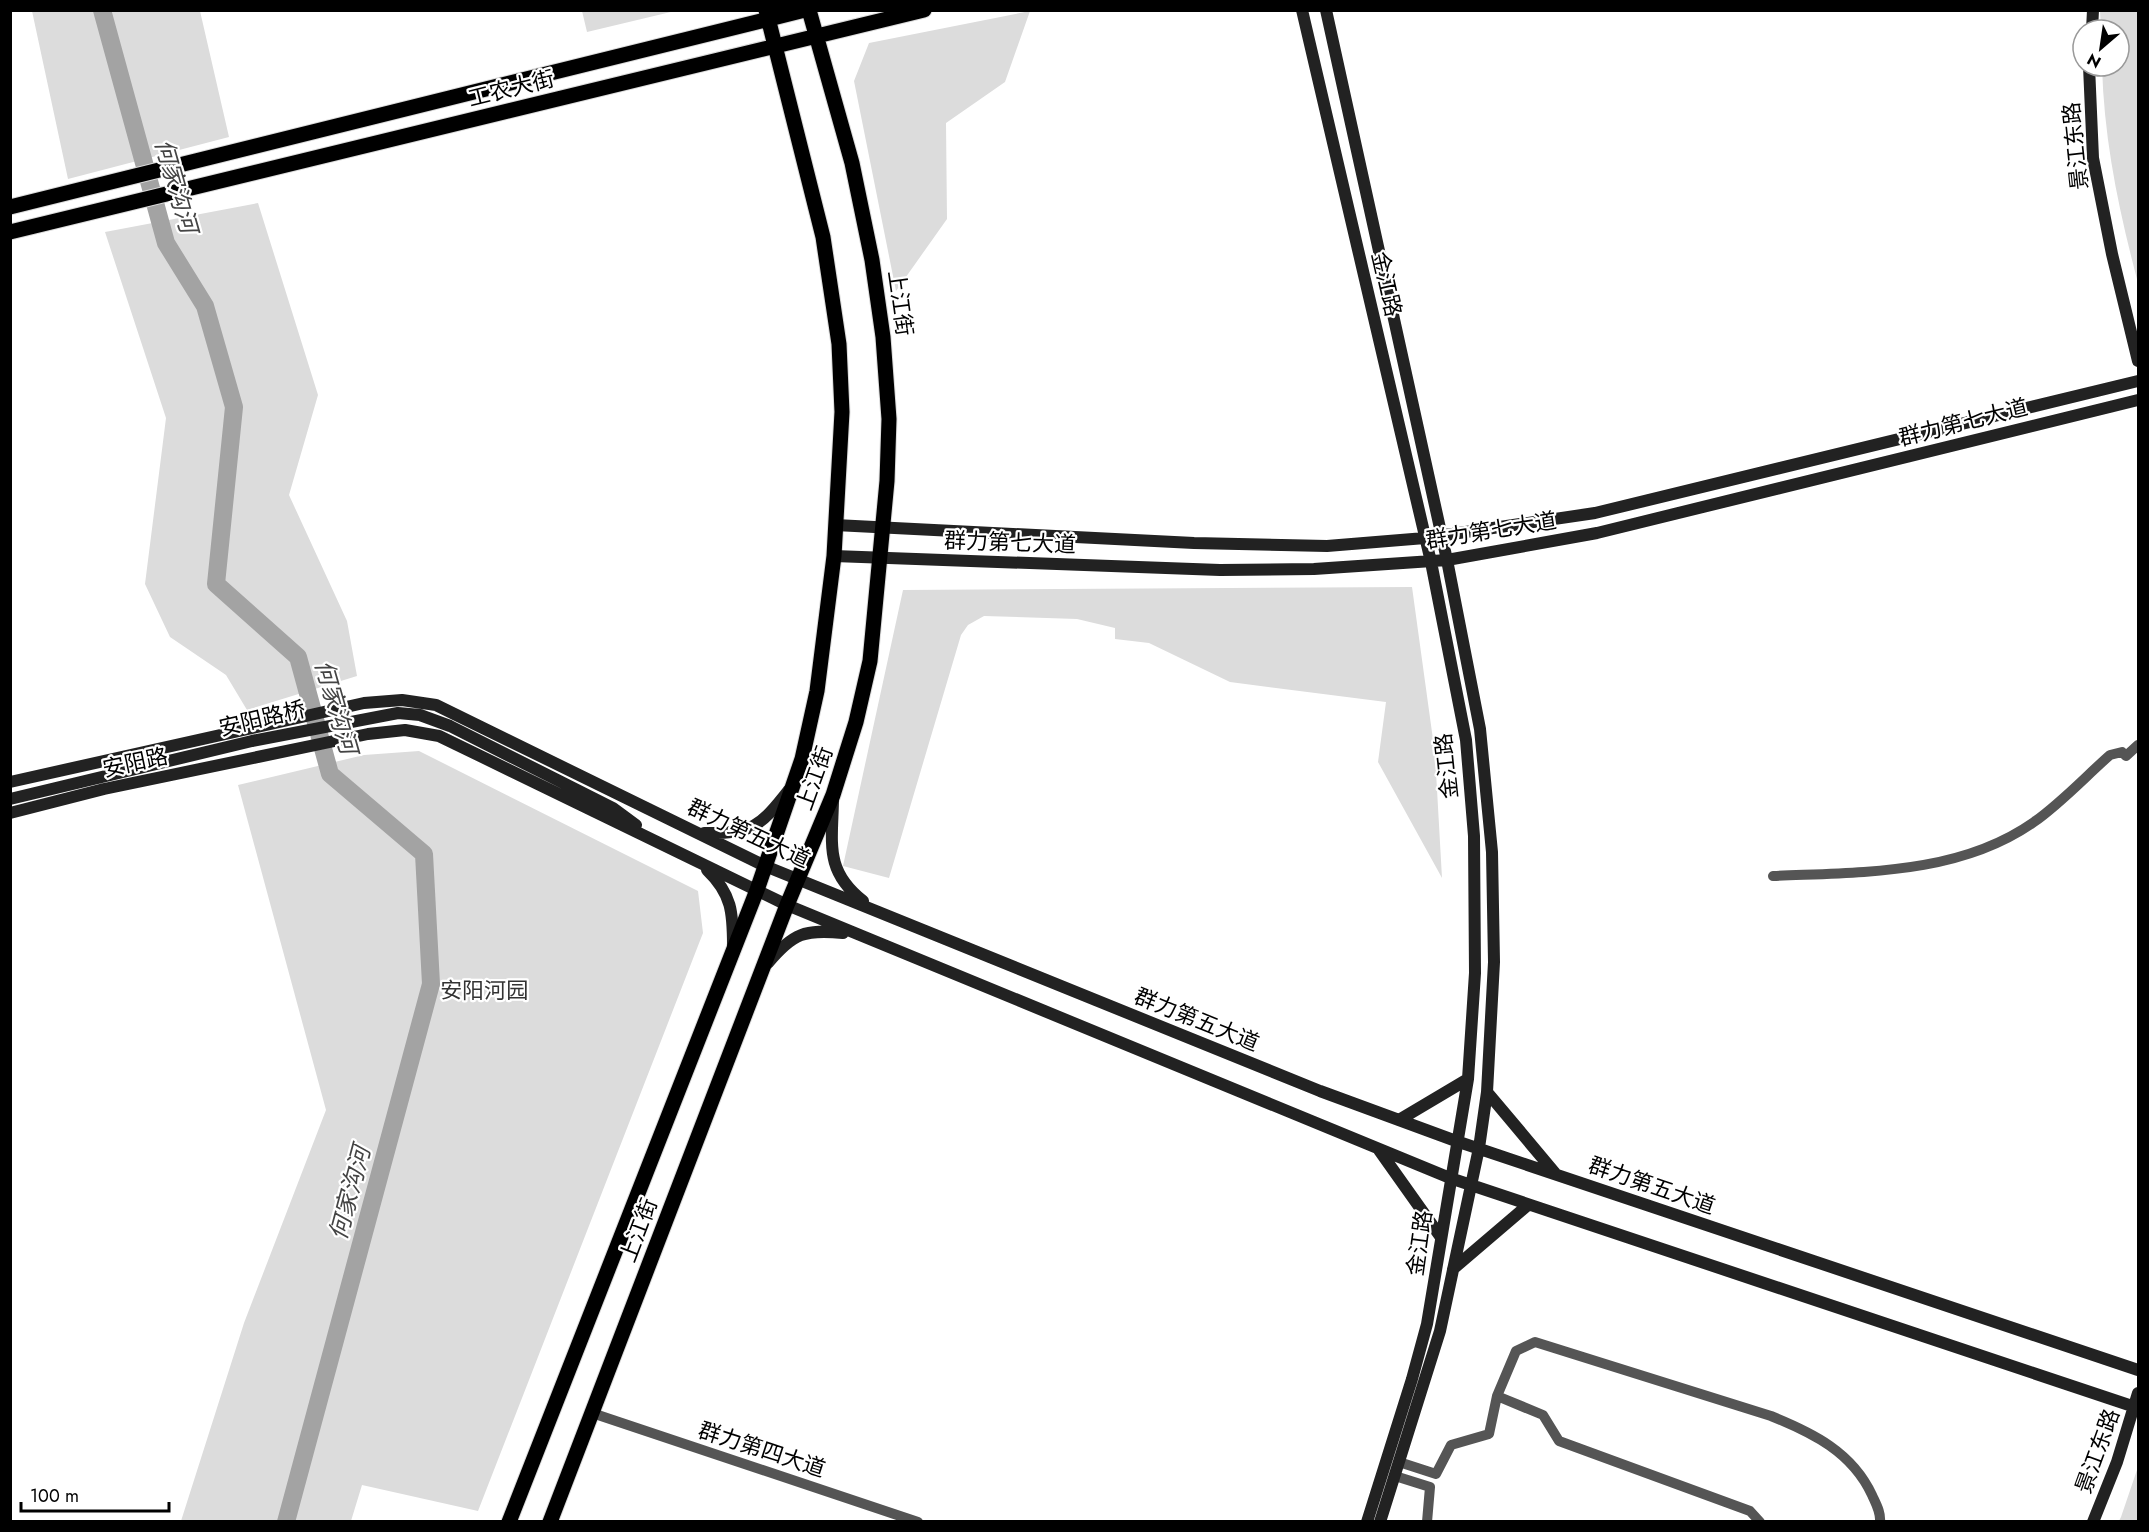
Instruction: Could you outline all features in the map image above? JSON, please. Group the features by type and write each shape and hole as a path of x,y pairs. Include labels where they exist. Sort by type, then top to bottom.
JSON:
{"main road":[{"name":"工农大街","path":"10,207 103,186 767,15 807,10"},
{"name":"上江街","path":"550,1521 787,905 833,795 856,722 870,661 883,528 889,419 884,337 872,260 852,163 807,10"},
{"name":"工农大街","path":"10,232 776,48 924,10"},
{"name":"金江路","path":"1302,10 1431,562 1466,740 1474,836 1475,973 1468,1079 1427,1324 1412,1380 1366,1521"},
{"name":"金江路","path":"1326,10 1447,560 1480,729 1492,852 1494,962 1487,1092 1479,1148 1440,1331 1380,1521"},
{"name":"上江街","path":"509,1521 757,890 802,759 817,691 836,525 842,412 838,344 823,237 767,15"},
{"name":"景江东路","path":"2090,78 2093,158 2112,254 2139,361"},
{"name":"群力第七大道","path":"836,525 1194,543 1327,546 1442,537 1595,513 2139,381"},
{"name":"群力第七大道","path":"834,556 1220,570 1314,569 1431,562 1608,530 2139,400"},
{"name":"群力第五大道","path":"258,727 364,703 402,700 436,705 765,866 1320,1091 1456,1141 2139,1370"},
{"name":"安阳路桥","path":"10,799 252,741 398,712 420,715 450,726 613,808 664,845"},
{"name":"安阳路","path":"10,782 258,727"},
{"name":"安阳路","path":"10,813 104,789 368,734 405,730 439,736 664,845"},
{"path":"699,833 728,834 751,830 771,813 792,787"},
{"path":"833,795 832,862 838,876 849,890 876,911"},
{"path":"664,845 787,905 1472,1187 2137,1407"},
{"path":"700,863 728,896 733,919 732,952"},
{"path":"763,968 796,935 826,931 860,935"},
{"path":"1399,1120 1468,1079"},
{"path":"1487,1092 1556,1174"},
{"path":"1379,1149 1440,1236"},
{"path":"1453,1269 1528,1205"},
{"name":"景江东路","path":"2093,1521 2137,1407 2139,1393"}],"street":[{"path":"1773,876 1875,872 1951,859 1990,846 2034,822 2110,755 2122,752 2126,756 2139,745"},
{"path":"1399,1462 1436,1474 1451,1445 1489,1434 1497,1396 1516,1351 1535,1342 1771,1416 1809,1431 1841,1452 1868,1486 1881,1514 1880,1521"},
{"path":"1497,1396 1543,1415 1560,1441 1750,1511 1760,1521"},
{"name":"群力第四大道","path":"592,1413 918,1521"},
{"path":"1395,1476 1430,1487 1427,1521"}],"green space":[{"path":"582,10 675,11 587,32"},
{"path":"32,11 200,11 229,137 68,179"},
{"path":"1030,11 1005,82 946,123 947,219 896,291 854,81 869,43"},
{"path":"2100,11 2138,11 2138,283 2109,149 2102,78 2131,78 2131,18 2100,18"},
{"path":"258,203 318,395 289,495 347,621 357,676 247,710 226,675 170,637 145,584 166,418 105,232"},
{"path":"1412,587 1435,754 1442,878 1378,762 1386,702 1230,682 1149,643 1115,639 1115,628 1077,619 984,616 968,625 961,635 889,878 843,866 903,590"},
{"name":"安阳河园","path":"419,751 698,891 703,933 478,1511 362,1485 351,1521 181,1521 244,1323 326,1110 238,785 364,755"},
{"path":"2138,1467 2138,1521 2119,1521 2121,1517"}],"waterway":[{"name":"何家沟河","path":"102,10 166,243 205,306 234,407 216,584 298,657 330,774 424,854 431,984 286,1522"}]}
